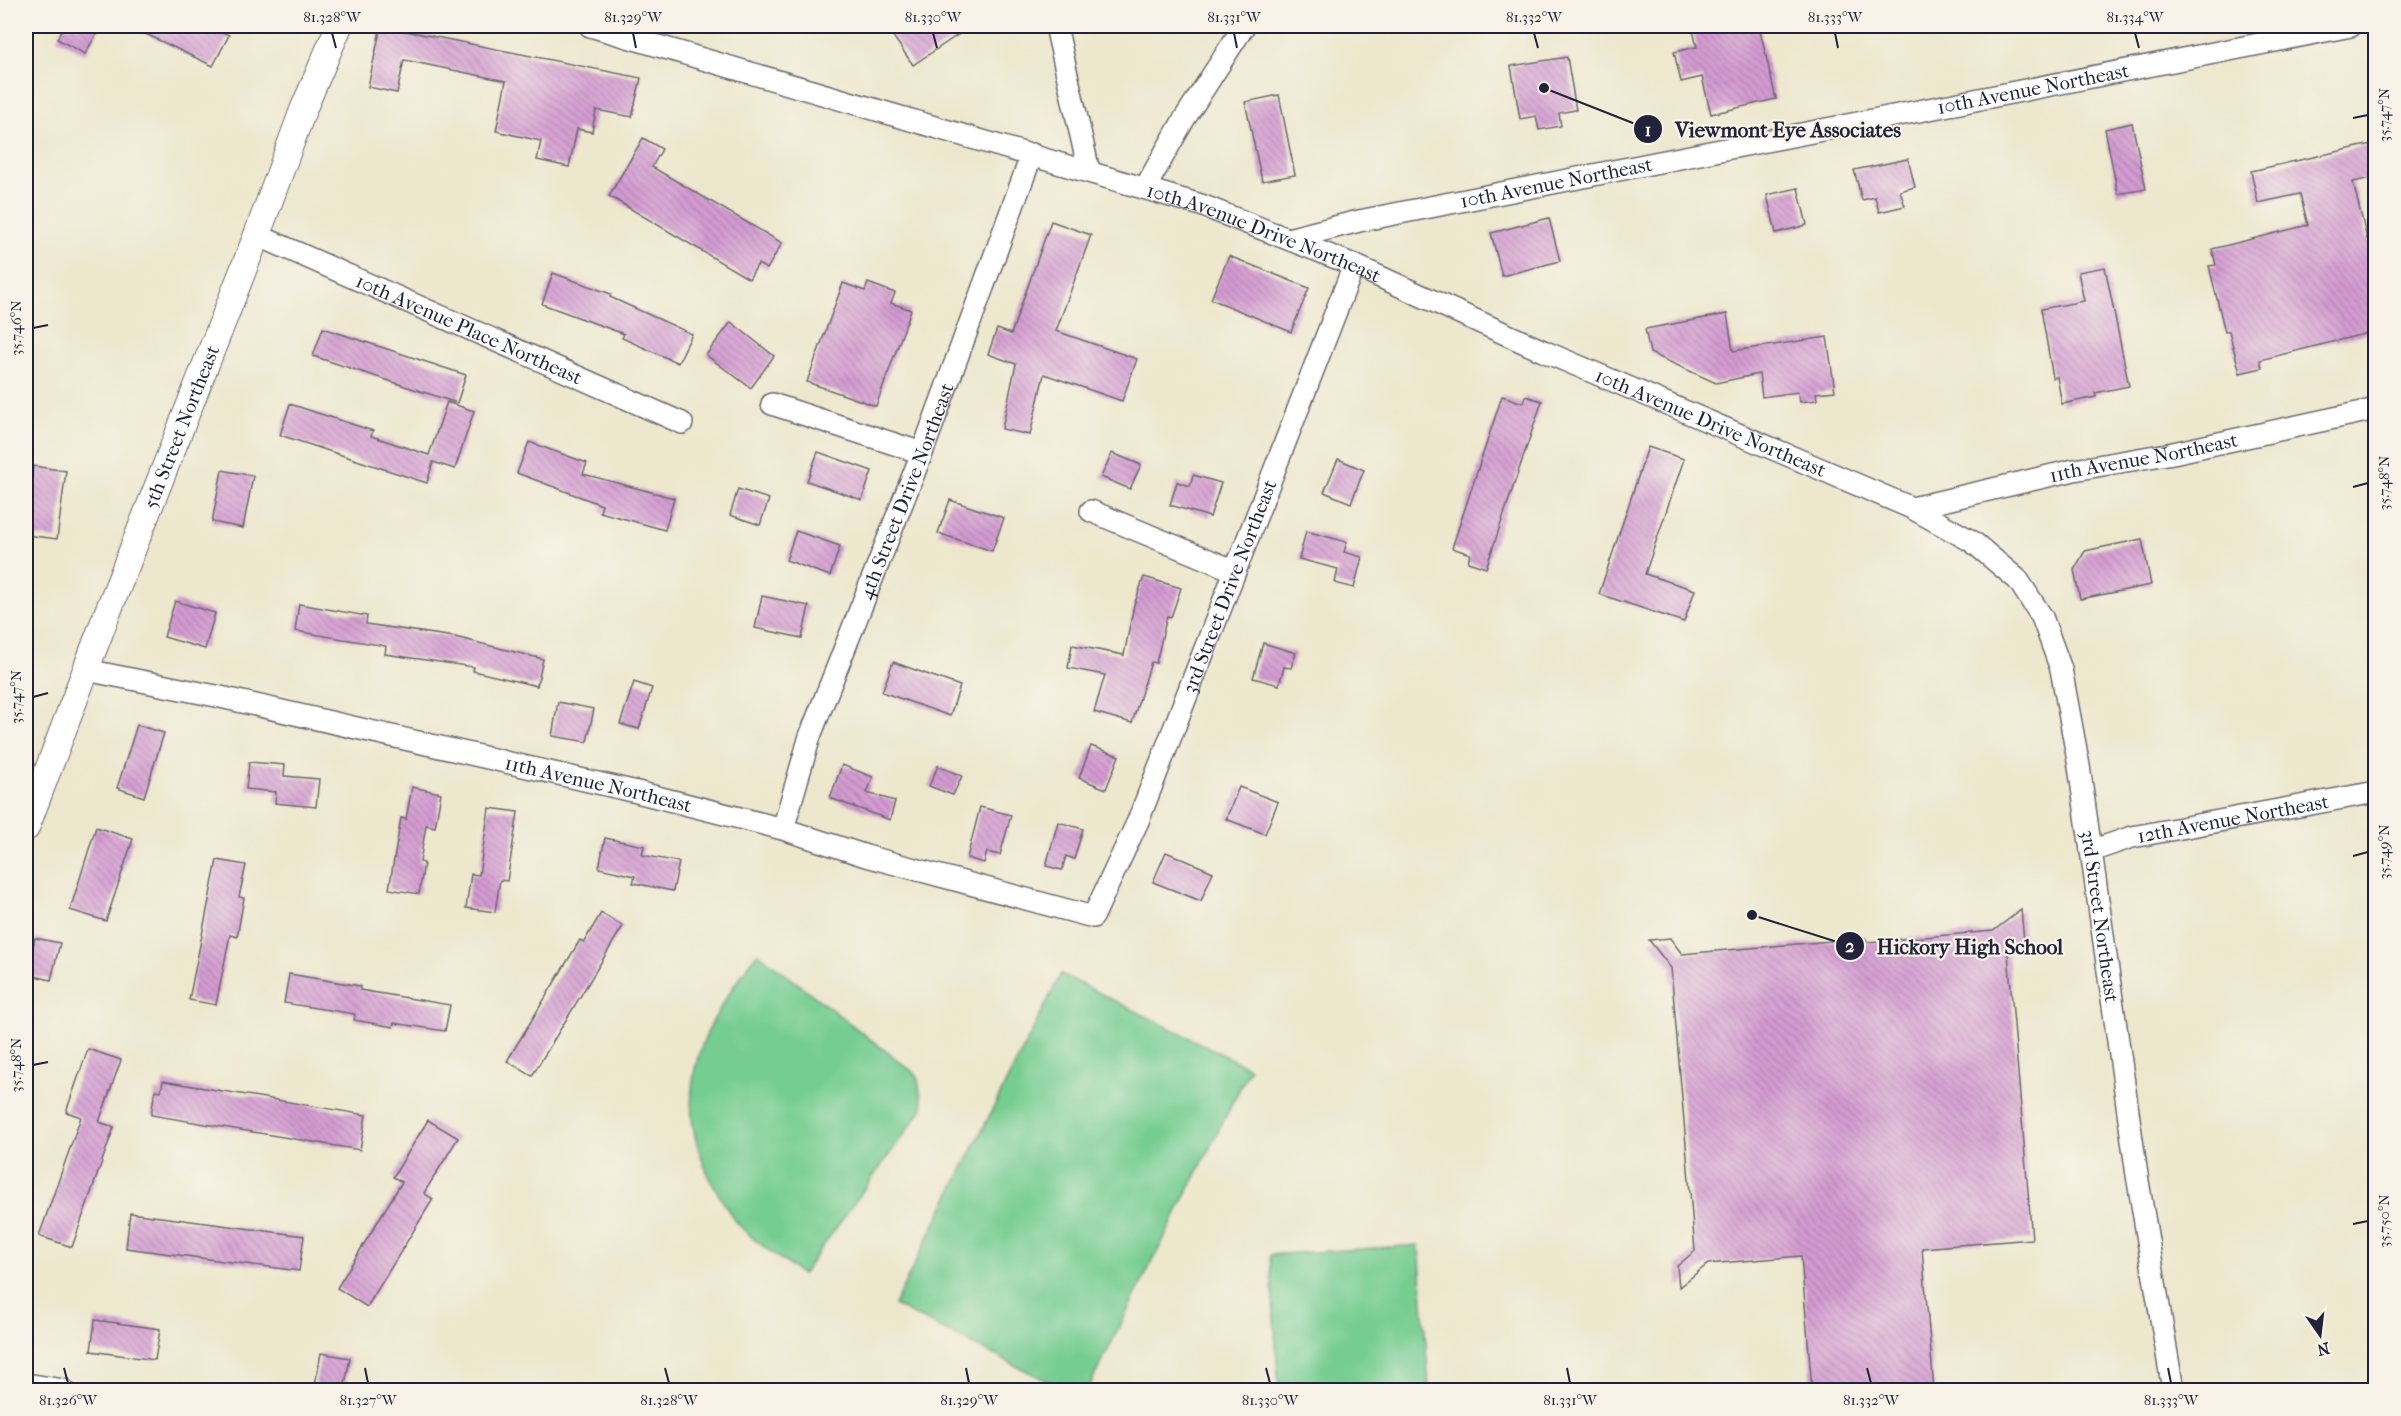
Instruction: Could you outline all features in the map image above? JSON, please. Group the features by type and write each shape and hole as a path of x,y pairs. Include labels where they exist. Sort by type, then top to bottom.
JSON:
{"street":[{"name":"5th Street Northeast","path":"26,828 257,235 303,110 339,26"},
{"name":"10th Avenue Drive Northeast","path":"590,26 1089,171 1201,205 1292,238 1542,351 1912,508"},
{"path":"1056,26 1089,171"},
{"path":"1145,188 1183,121 1244,26"},
{"name":"10th Avenue Northeast","path":"1292,238 1359,220 2350,26"},
{"name":"4th Street Drive Northeast","path":"783,830 810,736 922,453 1032,154"},
{"name":"10th Avenue Place Northeast","path":"257,235 682,423"},
{"name":"3rd Street Drive Northeast","path":"1098,907 1138,821 1354,265"},
{"path":"772,404 922,453"},
{"name":"11th Avenue Northeast","path":"1912,508 2074,470 2173,453 2376,409"},
{"name":"3rd Street Northeast","path":"1912,508 1973,542 2018,580 2042,617 2061,669 2079,766 2137,1175 2173,1390"},
{"path":"1091,511 1235,571"},
{"name":"11th Avenue Northeast","path":"86,670 216,696 637,792 783,830 866,856 1093,917 1098,907"},
{"name":"12th Avenue Northeast","path":"2091,851 2132,837 2376,792"},
{"path":"26,1384 64,1390"}],"green space":[{"path":"758,953 917,1075 923,1108 802,1275 752,1237 730,1213 710,1178 698,1146 692,1116 692,1087 698,1059 708,1032 722,1005"},
{"path":"1061,974 1250,1068 1088,1389 1065,1390 894,1305"},
{"path":"1419,1245 1429,1390 1279,1390 1270,1255"}],"building":[{"path":"64,26 101,26 85,54 57,39"},
{"path":"129,26 208,26 229,35 213,66"},
{"path":"381,26 641,78 632,117 596,110 592,132 577,129 569,167 537,160 541,141 496,131 506,81 404,60 397,93 368,87"},
{"path":"886,26 971,26 913,65"},
{"path":"1692,26 1759,26 1776,99 1711,114 1702,77 1681,82 1674,52 1697,47"},
{"path":"1567,57 1576,110 1559,113 1561,126 1539,130 1536,116 1520,119 1511,66"},
{"path":"1279,95 1295,175 1262,181 1245,102"},
{"path":"2132,123 2146,189 2118,194 2105,129"},
{"path":"643,138 662,149 652,167 782,243 767,269 758,264 749,279 609,196"},
{"path":"2376,143 2376,177 2353,182 2367,239 2371,238 2376,258 2376,331 2260,360 2262,368 2240,373 2229,331 2225,332 2209,266 2216,265 2212,249 2308,225 2300,194 2258,203 2251,171"},
{"path":"1908,159 1915,187 1900,191 1905,206 1879,212 1875,197 1862,200 1854,170"},
{"path":"1798,188 1807,225 1776,233 1767,195"},
{"path":"1549,218 1560,261 1502,276 1491,233"},
{"path":"1051,221 1091,235 1056,331 1137,359 1122,401 1044,374 1030,435 1002,429 1016,364 988,354 997,329 1011,334"},
{"path":"1229,256 1309,288 1291,332 1211,299"},
{"path":"2105,267 2129,386 2095,393 2096,397 2062,404 2057,377 2053,378 2041,309 2084,301 2078,272"},
{"path":"553,273 611,294 610,297 692,334 678,363 622,338 624,334 542,304"},
{"path":"843,283 865,291 868,283 895,293 891,303 911,310 876,406 807,382"},
{"path":"1727,314 1733,351 1827,337 1835,391 1816,393 1817,400 1800,402 1798,392 1762,397 1759,374 1716,383 1650,353 1645,329"},
{"path":"731,322 774,356 751,388 706,355"},
{"path":"323,328 466,375 457,403 313,356"},
{"path":"1502,396 1523,403 1525,396 1542,401 1486,568 1468,562 1470,554 1452,548"},
{"path":"447,402 474,411 455,469 433,462 427,483 280,435 290,404 373,431 371,436 429,455"},
{"path":"529,442 587,463 583,474 674,498 665,530 600,512 602,505 517,473"},
{"path":"1648,447 1684,459 1645,574 1695,590 1684,622 1599,594"},
{"path":"818,452 872,471 862,500 807,481"},
{"path":"1112,453 1141,465 1130,489 1101,477"},
{"path":"1338,459 1364,470 1351,503 1324,492"},
{"path":"33,466 66,471 57,539 26,535"},
{"path":"222,470 253,476 243,528 212,522"},
{"path":"1193,475 1221,483 1210,517 1170,505 1177,482 1190,486"},
{"path":"738,489 769,499 760,525 730,515"},
{"path":"950,500 1004,518 992,551 938,533"},
{"path":"796,531 840,546 830,576 786,560"},
{"path":"1306,531 1347,542 1344,552 1362,557 1354,588 1335,583 1338,569 1299,559"},
{"path":"2142,539 2151,585 2080,599 2074,570 2085,551"},
{"path":"1144,577 1181,588 1171,617 1167,616 1156,663 1151,662 1132,723 1094,712 1105,675 1068,668 1072,645 1124,655 1134,605"},
{"path":"762,596 809,606 802,638 755,628"},
{"path":"175,601 215,613 205,649 164,637"},
{"path":"299,604 367,616 366,624 455,637 543,659 537,686 473,671 474,667 385,654 386,646 295,631"},
{"path":"1263,643 1296,653 1291,668 1284,667 1279,685 1253,678"},
{"path":"893,662 960,686 950,716 882,692"},
{"path":"634,682 652,688 639,729 620,724"},
{"path":"558,702 594,709 587,742 552,736"},
{"path":"137,725 164,733 144,797 117,788"},
{"path":"1091,746 1119,756 1106,789 1079,778"},
{"path":"249,762 285,765 284,776 319,779 316,807 275,803 276,792 246,789"},
{"path":"842,765 873,777 867,793 895,801 890,820 830,798"},
{"path":"938,766 962,776 953,795 929,786"},
{"path":"412,787 441,793 435,827 426,825 420,862 424,863 419,894 389,889 401,818 406,819"},
{"path":"1239,787 1278,802 1265,834 1226,819"},
{"path":"980,807 1011,815 1000,855 987,852 984,863 967,858"},
{"path":"489,808 518,812 507,881 500,880 495,912 466,908 471,874 479,875"},
{"path":"1058,822 1083,829 1074,859 1066,856 1062,870 1046,866"},
{"path":"96,827 133,839 106,921 70,910"},
{"path":"605,838 644,846 642,855 679,862 673,891 633,883 635,876 599,868"},
{"path":"1166,852 1213,872 1201,901 1153,882"},
{"path":"217,860 246,865 239,897 244,898 237,937 230,935 216,1005 189,1000"},
{"path":"2021,910 2024,941 2008,953 2032,1239 1922,1248 1934,1390 1812,1390 1801,1256 1708,1264 1679,1287 1677,1266 1695,1251 1671,968 1649,940 1670,938 1682,954 1865,938 1868,942 1993,931"},
{"path":"601,913 623,926 532,1076 507,1061 580,940 584,942"},
{"path":"35,938 60,943 51,980 26,974"},
{"path":"289,974 360,986 360,990 450,1005 445,1031 394,1023 393,1027 354,1020 355,1014 284,1003"},
{"path":"88,1049 121,1060 99,1122 114,1127 72,1247 39,1236 81,1117 66,1112"},
{"path":"163,1081 366,1115 360,1150 151,1115 155,1090 161,1091"},
{"path":"428,1120 458,1138 424,1193 433,1199 367,1307 337,1288 402,1182 393,1177"},
{"path":"130,1213 304,1236 299,1271 126,1248"},
{"path":"95,1320 160,1329 155,1360 91,1351"},
{"path":"321,1353 350,1358 344,1390 315,1385"}],"place":[{"name":"Viewmont Eye Associates","path":"1544,88"},
{"name":"Hickory High School","path":"1752,915"}]}
